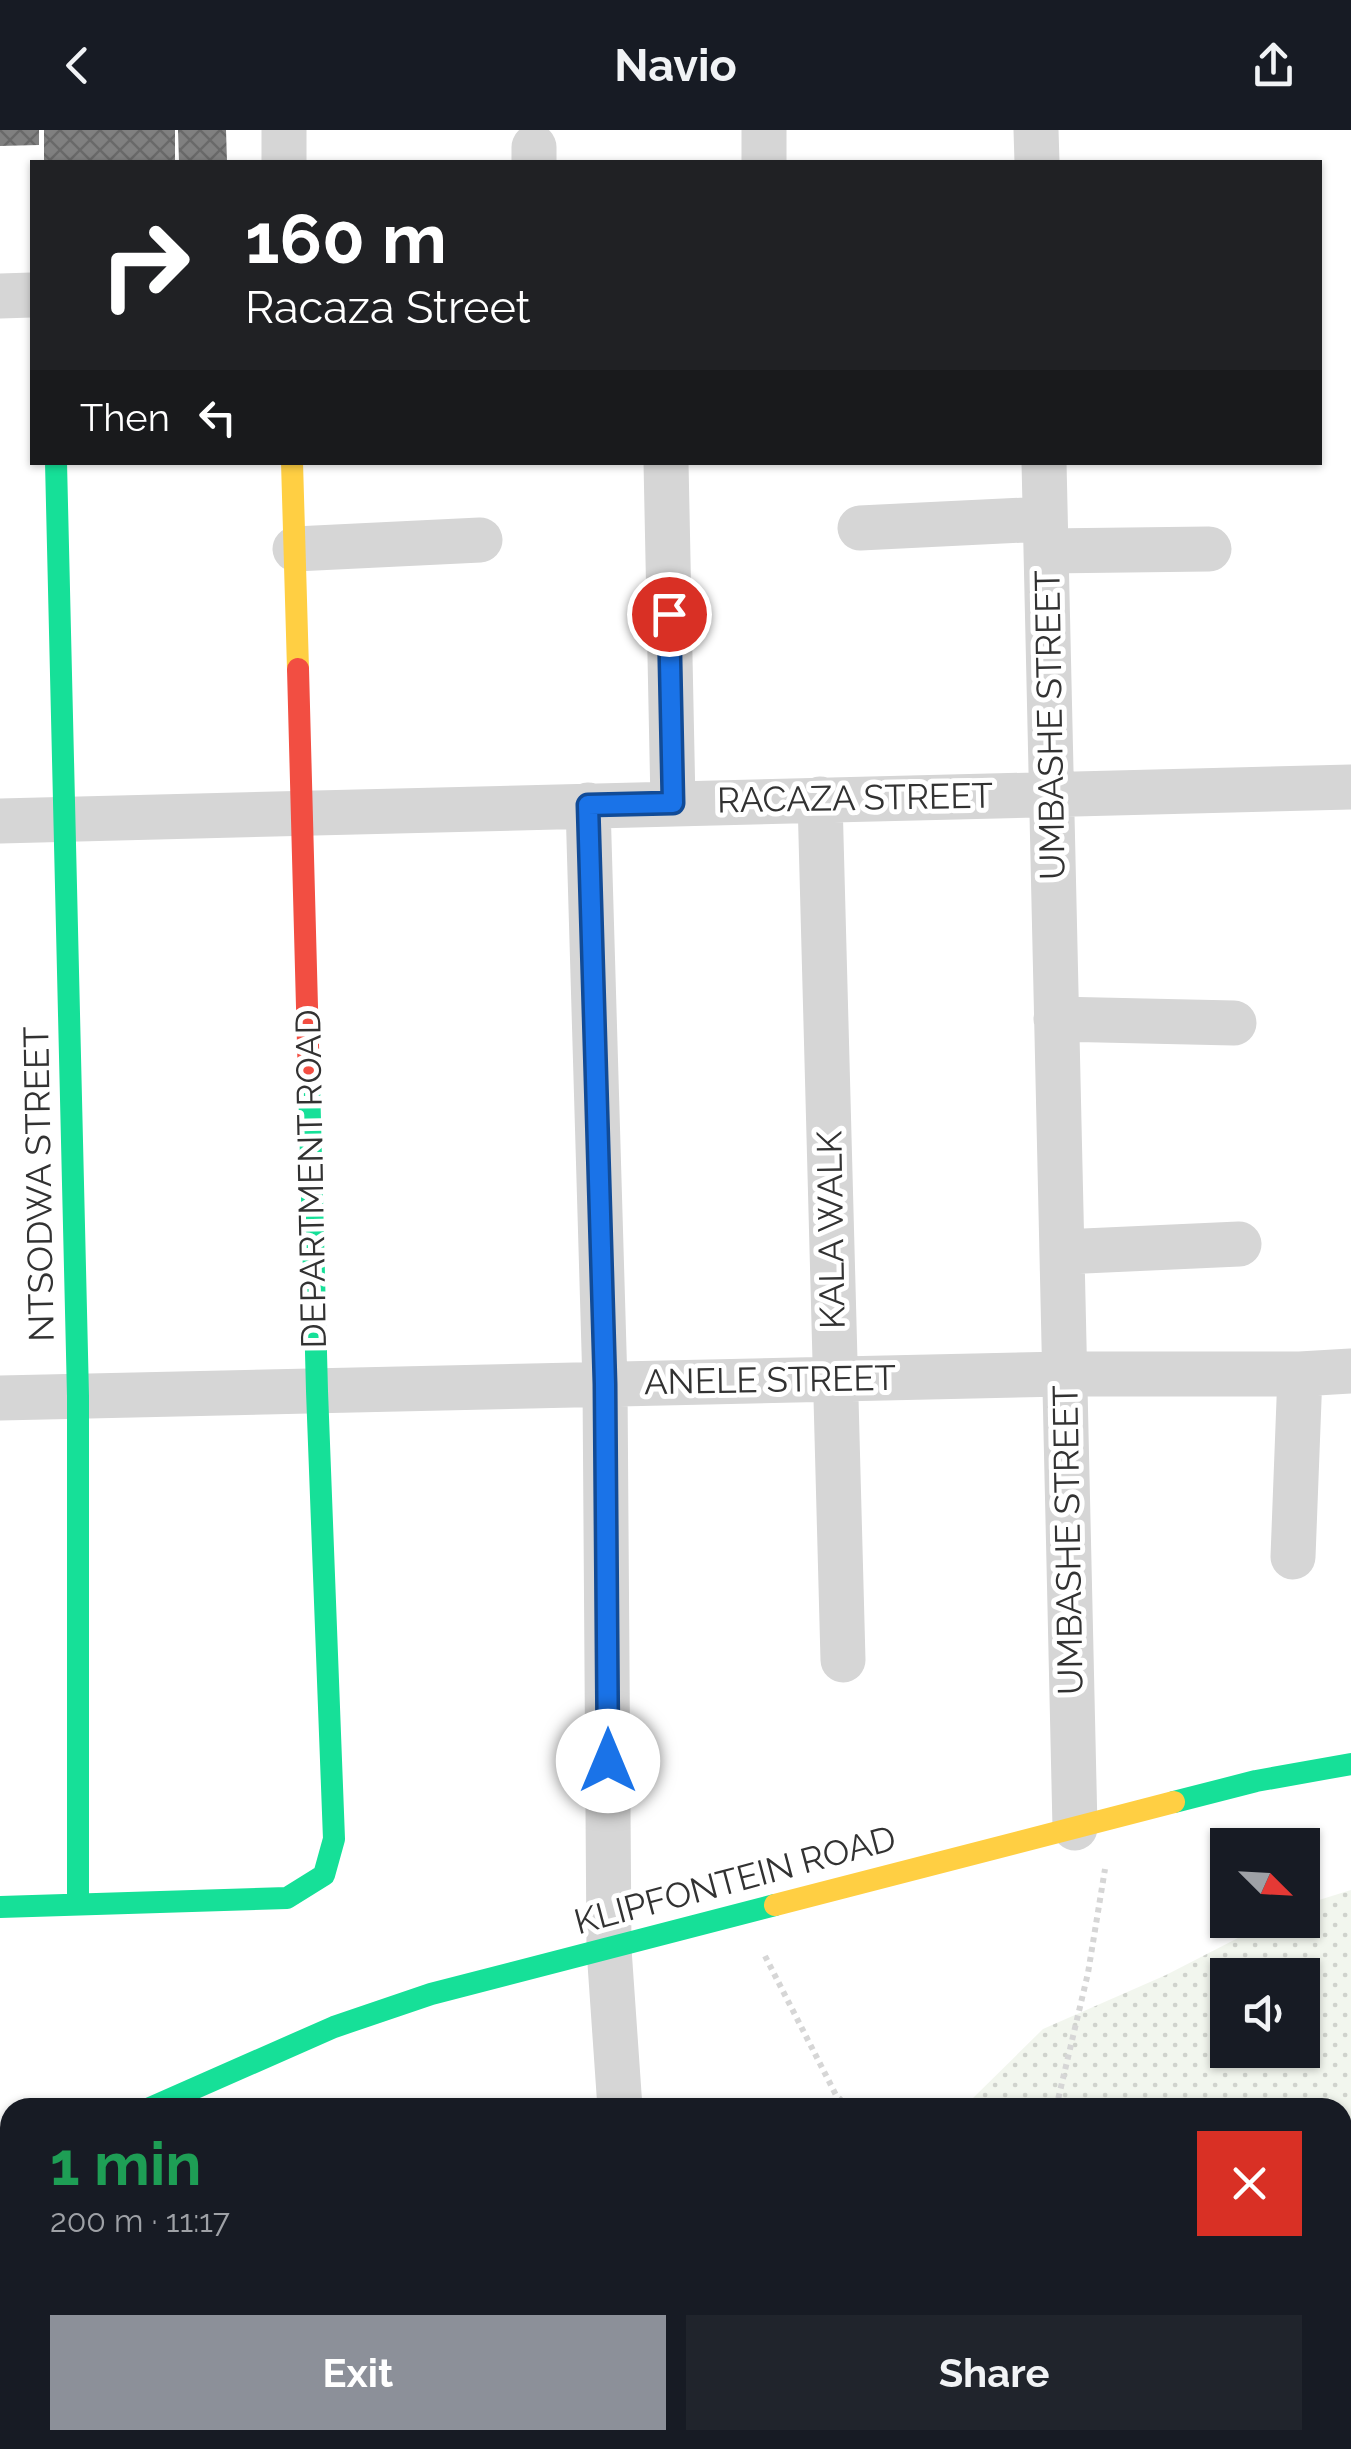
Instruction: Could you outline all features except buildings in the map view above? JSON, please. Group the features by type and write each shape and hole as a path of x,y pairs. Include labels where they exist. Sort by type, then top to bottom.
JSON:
{"street":[{"path":"284,130 284,160"},
{"path":"764,130 764,160"},
{"path":"1036,130 1037,160"},
{"path":"0,296 30,295"},
{"name":"NTSODWA STREET","path":"56,465 78,1396 78,1904"},
{"name":"DEPARTMENT ROAD","path":"78,1904 287,1898 324,1875 334,1839 317,1391 292,465"},
{"path":"666,465 673,803"},
{"name":"UMBASHE STREET","path":"1044,465 1064,1374 1094,1823"},
{"name":"UMBASHE STREET","path":"860,528 1045,535 1209,548"},
{"path":"295,549 480,540"},
{"name":"RACAZA STREET","path":"0,821 1351,788"},
{"name":"KALA WALK","path":"820,799 844,1660"},
{"path":"588,805 605,1384 609,1949 619,2098"},
{"path":"1056,1019 1234,1023"},
{"path":"1062,1252 1239,1244"},
{"name":"ANELE STREET","path":"0,1398 1351,1371"},
{"path":"1293,1557 1300,1374"},
{"name":"KLIPFONTEIN ROAD","path":"173,2098 334,2027 430,1994 1256,1781 1351,1764"},
{"path":"0,1906 78,1904"}],"path":[{"path":"1058,2098 1088,1973 1094,1823"},
{"path":"744,1914 839,2098"}],"shaded area":[{"path":"1351,1890 1351,2098 973,2098 1043,2029 1166,1975 1238,1938 1320,1938 1320,1900"}],"traffic: fast":[{"path":"56,465 78,1396 78,1904"},
{"path":"0,1907 287,1898 324,1875 334,1839 309,1082"},
{"path":"1174,1802 1256,1781 1351,1764"},
{"path":"173,2098 334,2027 431,1994 775,1905"}],"traffic: slow":[{"path":"292,465 298,669"},
{"path":"775,1905 1174,1802"}],"traffic: jam":[{"path":"298,669 309,1082"}],"route":[{"path":"608,1761 605,1384 588,805 673,803 669,614"}]}
